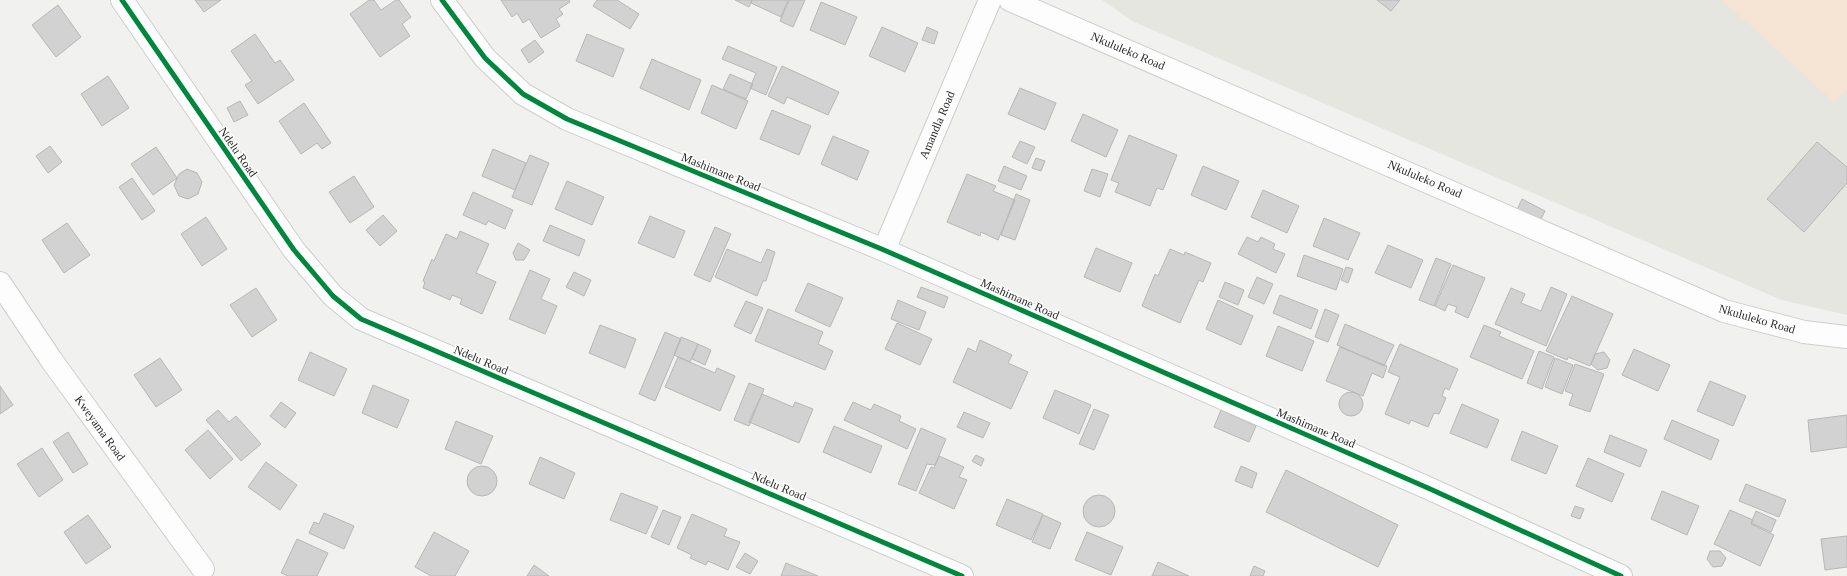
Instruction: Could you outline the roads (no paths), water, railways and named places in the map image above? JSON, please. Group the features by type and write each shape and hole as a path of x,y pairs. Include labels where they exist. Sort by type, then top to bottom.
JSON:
{"street":[{"name":"Ndelu Road","path":"122,0 294,250 333,296 360,319 962,576"},
{"name":"Mashimane Road","path":"442,0 485,58 523,94 567,119 884,250 1428,488 1621,576"},
{"name":"Amandla Road","path":"884,250 990,0"},
{"name":"Nkululeko Road","path":"1010,0 1724,311 1804,332 1847,337"},
{"name":"Kweyama Road","path":"0,283 52,361 203,569"}]}
